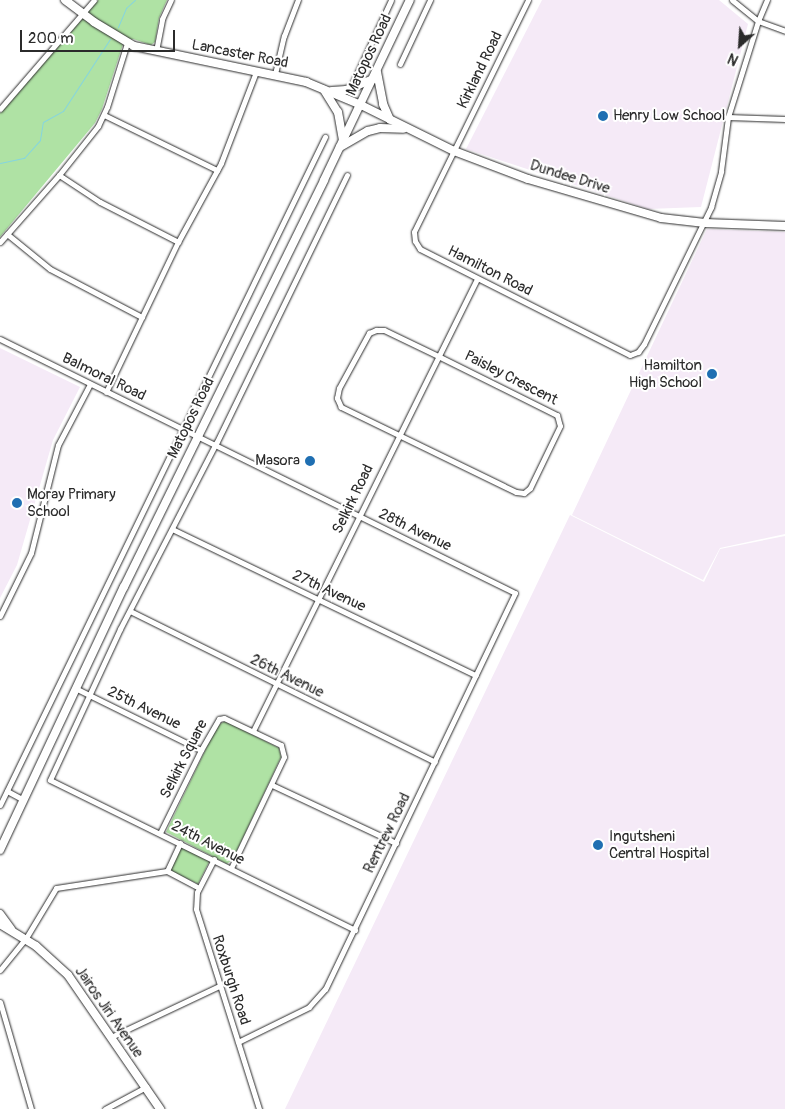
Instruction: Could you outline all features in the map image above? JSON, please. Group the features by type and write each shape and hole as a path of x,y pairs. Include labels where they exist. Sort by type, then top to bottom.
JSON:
{"main road":[{"name":"Lancaster Road","path":"65,0 82,14 127,42 156,51 256,72 275,74 327,90 361,105"},
{"name":"Matopos Road","path":"0,850 25,801 106,623 361,105 410,0"},
{"path":"390,120 382,104 375,76 346,90 327,90 338,112 341,143 368,131 380,128 408,129"},
{"name":"Dundee Drive","path":"361,105 454,151 528,179 628,209 661,218 705,223 785,226"},
{"path":"0,914 14,932"},
{"name":"Jairos Jiri Avenue","path":"0,924 26,938 68,975 160,1109"},
{"path":"0,931 14,932"}],"street":[{"path":"0,109 94,0"},
{"path":"156,51 162,19 171,0"},
{"path":"275,74 284,36 298,0"},
{"path":"353,82 391,0"},
{"path":"400,64 430,0"},
{"name":"Kirkland Road","path":"454,151 528,0"},
{"path":"732,0 758,21 785,31"},
{"path":"705,223 721,171 728,117 758,21 767,0"},
{"path":"0,242 60,175 90,137 104,115 127,42"},
{"path":"106,392 178,242 217,170 256,72"},
{"path":"104,115 217,170"},
{"path":"728,117 785,119"},
{"path":"0,805 325,137"},
{"name":"Hamilton Road","path":"454,151 414,236 420,249 626,354 636,353 644,344 705,223"},
{"path":"60,175 100,202 178,242"},
{"path":"90,695 346,175"},
{"path":"7,234 50,269 142,317"},
{"name":"Selkirk Road","path":"253,731 398,435 477,279"},
{"name":"Paisley Crescent","path":"384,330 556,415 560,426 530,488 524,493 516,492 398,435 341,407 337,398 339,388 372,331 384,330"},
{"name":"Balmoral Road","path":"0,340 197,438"},
{"path":"0,616 31,553 58,445 90,384"},
{"name":"28th Avenue","path":"197,438 515,593"},
{"name":"27th Avenue","path":"172,529 476,675"},
{"name":"Rentrew Road","path":"238,1042 315,1002 325,989 355,930 515,593"},
{"name":"26th Avenue","path":"130,611 435,762"},
{"name":"25th Avenue","path":"77,689 201,750"},
{"name":"24th Avenue","path":"90,695 50,780 355,930"},
{"name":"Selkirk Square","path":"160,833 215,724 221,718 253,731 282,747 284,757 230,868"},
{"path":"272,785 396,843"},
{"path":"7,791 25,801"},
{"path":"167,871 180,843"},
{"name":"Roxburgh Road","path":"214,859 199,888 195,902 196,910 259,1109"},
{"path":"0,970 26,938 56,888 167,871 199,888"},
{"path":"111,1037 219,986"},
{"path":"0,1002 31,1109"},
{"path":"104,1109 146,1087"}],"shaded area":[{"name":"Henry Low School","path":"542,0 719,0 748,24 701,207 648,209 466,149"},
{"name":"Hamilton High School","path":"707,229 785,232 785,534 720,548 703,580 572,515"},
{"name":"Moray Primary School","path":"0,348 80,387 53,440 17,565 0,598"},
{"name":"Ingutsheni Central Hospital","path":"570,515 704,582 720,549 785,536 785,1109 285,1109"}],"green space":[{"path":"98,0 167,0 159,18 155,42 151,45 133,39 123,44 102,109 95,123 0,237 0,113"},
{"path":"225,721 279,748 281,757 233,859 227,864 166,832 217,726"},
{"path":"181,846 210,860 198,884 169,870"}],"waterway":[{"path":"118,27 126,8 135,0"},
{"path":"0,163 24,158 40,140 43,122 63,111 110,39"}],"place":[{"name":"Henry Low School","path":"603,116"},
{"name":"Hamilton High School","path":"712,374"},
{"name":"Masora","path":"310,461"},
{"name":"Moray Primary School","path":"17,503"},
{"name":"Ingutsheni Central Hospital","path":"598,845"}]}
